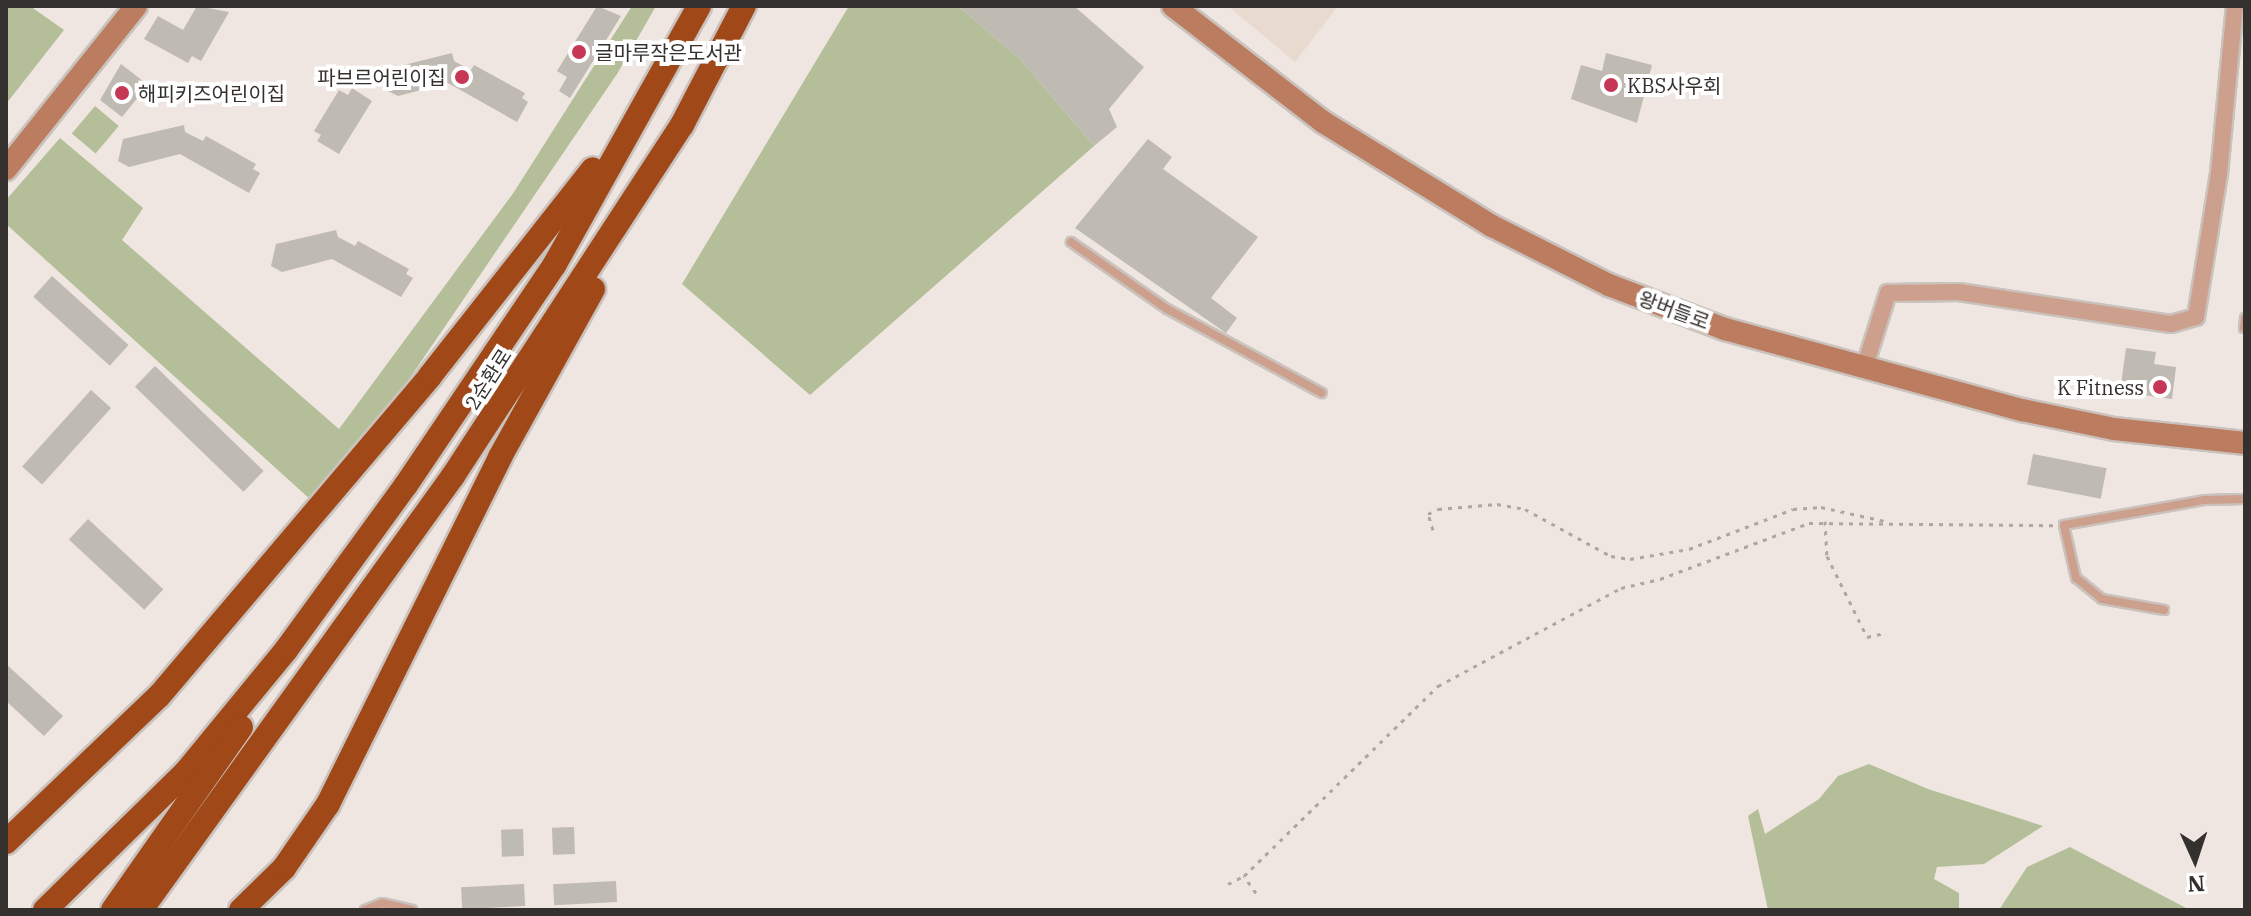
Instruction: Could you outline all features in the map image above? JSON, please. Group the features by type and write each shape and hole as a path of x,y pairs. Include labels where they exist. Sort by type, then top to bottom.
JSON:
{"highway":[{"name":"2순환로","path":"286,650 406,485 555,264 638,110 699,6"},
{"name":"2순환로","path":"247,762 453,476 682,125 744,6"},
{"path":"6,842 159,696 430,376 638,110"},
{"path":"241,910 284,868 328,804 500,457 682,125"},
{"path":"45,910 154,807 286,650"},
{"path":"113,910 269,687 286,650"},
{"path":"141,910 247,762"},
{"path":"150,910 247,762"}],"main road":[{"path":"6,169 136,6"},
{"name":"왕버들로","path":"1173,6 1323,122 1492,226 1609,285 1725,329 1864,369 2098,426 2245,443"}],"street":[{"path":"1864,369 1888,293 1959,292 2171,324 2196,317 2219,174 2235,6"}],"lane":[{"path":"1071,242 1167,309 1322,393"},
{"path":"2164,610 2102,599 2076,578 2064,525 2204,500 2245,499"},
{"path":"365,910 382,903 412,910"}],"path":[{"path":"1433,530 1428,514 1438,509 1497,504 1525,509 1611,556 1630,559 1689,549 1793,509 1821,507 1905,526"},
{"path":"1228,884 1244,876 1438,686 1621,588 1660,579 1764,537 1825,521 1905,526 2064,525"},
{"path":"1825,521 1827,556 1867,637 1884,633"},
{"path":"1244,876 1256,893"}],"shaded area":[{"path":"1228,6 1338,6 1295,62"}],"green space":[{"path":"6,6 30,6 64,30 6,104"},
{"path":"632,6 656,6 617,74 401,391 311,500 6,224 6,200 60,138 143,208 122,240 339,429 514,192"},
{"path":"849,6 958,6 1020,59 1094,146 810,395 682,284"},
{"path":"95,106 119,126 96,154 72,134"},
{"path":"1869,764 1928,789 2043,826 1984,864 1937,867 1934,879 1959,893 1959,910 1768,910 1748,816 1758,809 1765,834 1819,799 1838,776"},
{"path":"2070,847 2186,910 1999,910 2027,867"}],"building":[{"path":"197,6 229,12 201,61 192,56 188,63 144,39 158,16 183,30"},
{"path":"597,6 621,16 570,98 559,91 567,77 557,71"},
{"path":"958,6 1074,6 1144,67 1109,109 1117,127 1094,146 1020,59"},
{"path":"452,53 454,61 471,70 474,65 525,93 522,98 528,102 517,122 448,83 398,96 386,90 392,68"},
{"name":"KBS사우회","path":"1606,53 1652,65 1637,123 1571,99 1581,65 1602,71"},
{"path":"121,64 148,85 122,117 100,100"},
{"path":"352,88 372,101 339,154 317,141 321,135 314,131 339,90 348,95"},
{"path":"184,125 185,132 203,141 206,136 256,164 253,169 260,173 249,193 180,154 129,167 118,161 123,139"},
{"path":"1148,139 1172,157 1163,169 1258,237 1211,298 1237,318 1226,333 1075,228"},
{"path":"336,230 338,237 355,246 358,241 409,269 406,274 413,278 401,297 332,259 282,272 271,266 276,244"},
{"path":"52,276 129,345 110,366 33,297"},
{"path":"2126,348 2156,352 2154,364 2176,367 2172,399 2120,392"},
{"path":"155,366 264,471 243,492 135,387"},
{"path":"91,390 111,408 42,485 22,467"},
{"path":"2033,454 2107,468 2101,499 2027,484"},
{"path":"88,519 163,589 144,610 69,539"},
{"path":"6,664 63,716 44,736 6,701"},
{"path":"574,827 575,854 553,855 552,828"},
{"path":"523,829 524,856 502,857 501,830"},
{"path":"616,881 617,902 554,905 553,884"},
{"path":"524,884 525,906 462,909 461,887"}],"place":[{"name":"글마루작은도서관","path":"579,52"},
{"name":"파브르어린이집","path":"462,77"},
{"name":"KBS사우회","path":"1611,85"},
{"name":"해피키즈어린이집","path":"122,93"},
{"name":"K Fitness","path":"2160,387"}]}
